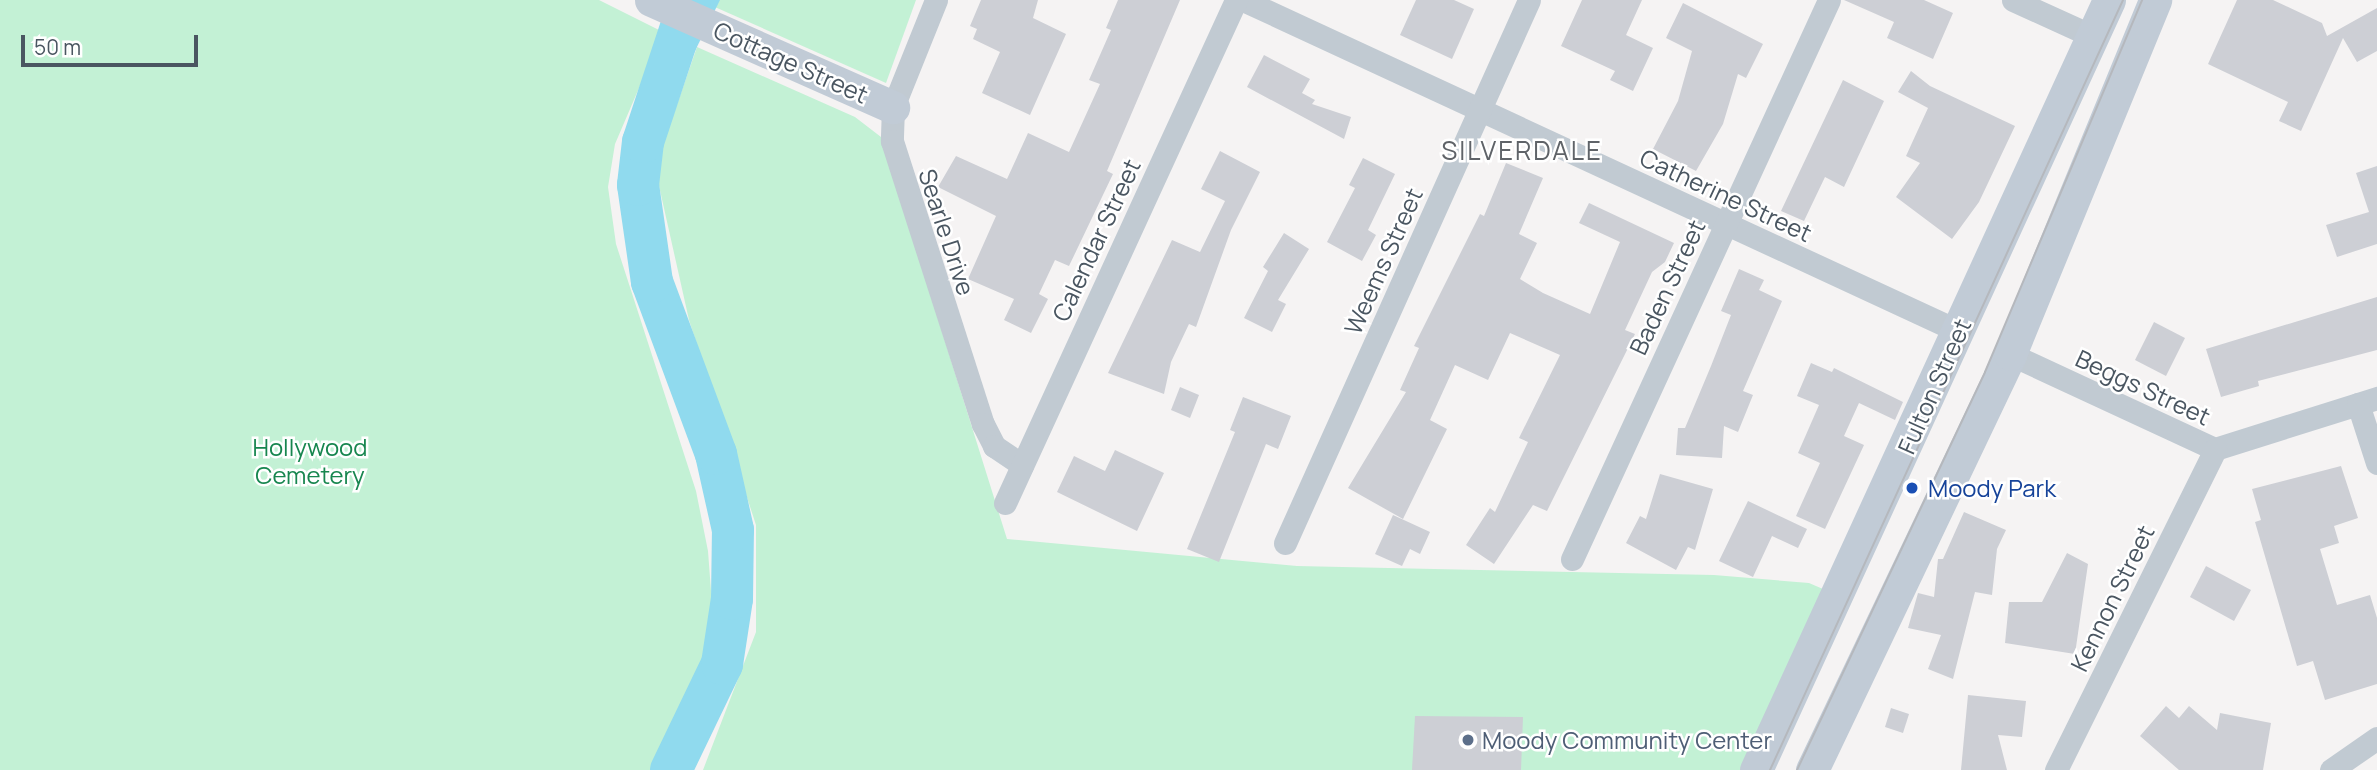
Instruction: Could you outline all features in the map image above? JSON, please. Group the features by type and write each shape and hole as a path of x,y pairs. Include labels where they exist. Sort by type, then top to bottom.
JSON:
{"main road":[{"name":"Cottage Street","path":"651,0 893,107"},
{"name":"Fulton Street","path":"1756,770 2109,0"},
{"path":"1812,770 2010,355 2155,0"}],"street":[{"name":"Searle Drive","path":"936,0 893,107 892,141 965,376 994,446 1022,465"},
{"name":"Calendar Street","path":"1005,503 1236,0"},
{"name":"Catherine Street","path":"1243,0 1958,331"},
{"name":"Weems Street","path":"1286,544 1529,0"},
{"name":"Baden Street","path":"1572,559 1829,0"},
{"path":"2013,0 2092,36"},
{"name":"Beggs Street","path":"2010,355 2215,449 2367,401"},
{"path":"2367,401 2377,463"},
{"name":"Kennon Street","path":"2056,770 2215,449"},
{"path":"2331,770 2377,738"}],"green space":[{"name":"Hollywood Cemetery","path":"0,0 599,0 663,32 615,144 608,187 616,244 696,491 708,551 713,617 706,660 661,770 0,770"},
{"path":"699,0 916,0 886,83"},
{"path":"697,47 855,117 881,137 1007,539 1297,566 1714,575 1809,583 1830,592 1744,770 703,770 756,632 756,525 689,320 655,168"}],"water":[{"path":"675,0 720,0 692,57 659,43"}],"building":[{"path":"981,0 1038,0 1033,18 1066,34 1030,115 982,93 1000,52 973,39 977,29 970,26"},
{"path":"1118,0 1180,0 1107,171 1113,174 1069,266 1055,260 1039,294 1048,299 1031,333 1004,320 1014,299 968,279 996,216 938,187 956,156 1007,179 1028,133 1069,152 1100,84 1089,80 1111,30 1106,28"},
{"path":"1416,0 1454,0 1474,9 1452,59 1400,35"},
{"path":"1582,0 1642,0 1626,35 1653,48 1633,91 1610,80 1615,71 1561,46"},
{"path":"1844,0 1924,0 1953,13 1933,59 1887,38 1894,22"},
{"path":"2237,0 2273,0 2322,23 2327,36 2377,8 2377,51 2357,62 2343,38 2301,131 2279,121 2288,102 2208,64"},
{"path":"1683,3 1763,44 1746,78 1738,74 1723,124 1696,171 1653,149 1678,101 1692,51 1666,38"},
{"path":"1264,55 1310,79 1302,93 1315,100 1312,104 1351,117 1344,139 1247,87"},
{"path":"1911,71 1930,86 2015,126 1979,202 1952,239 1896,197 1920,163 1906,156 1928,108 1898,92"},
{"path":"1843,80 1884,101 1844,187 1825,177 1804,221 1781,211"},
{"path":"1220,151 1260,172 1231,230 1196,327 1189,324 1171,362 1164,394 1108,373 1172,240 1200,252 1225,201 1201,189"},
{"path":"1363,158 1395,174 1368,230 1376,235 1362,261 1327,242 1355,188 1349,185"},
{"path":"1506,163 1543,178 1519,234 1537,243 1520,279 1543,293 1590,314 1620,242 1579,223 1589,203 1674,243 1665,262 1652,272 1625,330 1635,334 1547,511 1533,505 1494,564 1466,545 1490,508 1495,512 1528,442 1519,438 1560,355 1510,333 1488,380 1455,365 1430,420 1447,429 1403,519 1348,488 1406,392 1400,390 1419,348 1414,346 1480,214 1484,216"},
{"path":"2377,166 2377,244 2337,257 2326,225 2369,212 2356,173"},
{"path":"1284,233 1309,249 1278,300 1286,304 1272,332 1244,318 1268,271 1263,267"},
{"path":"1739,269 1764,280 1759,290 1782,301 1743,391 1753,395 1738,432 1724,426 1722,458 1676,455 1678,428 1685,428 1731,315 1721,311"},
{"path":"2377,297 2377,350 2258,381 2259,386 2221,397 2206,349"},
{"path":"2154,322 2185,338 2166,376 2135,360"},
{"path":"1811,363 1832,372 1834,368 1903,402 1895,420 1859,403 1844,436 1864,445 1825,529 1796,516 1820,463 1798,453 1819,405 1797,396"},
{"path":"1180,387 1199,395 1190,418 1171,410"},
{"path":"1243,397 1291,416 1278,449 1266,444 1219,562 1187,549 1235,432 1230,430"},
{"path":"1115,450 1164,473 1137,531 1057,492 1074,456 1105,471"},
{"path":"2341,466 2358,518 2334,526 2339,543 2320,549 2337,605 2370,595 2377,618 2377,684 2325,700 2313,661 2297,666 2255,522 2261,520 2252,489"},
{"path":"1660,474 1713,489 1695,550 1688,547 1676,570 1626,543 1640,516 1646,519"},
{"path":"1748,501 1807,529 1798,548 1772,536 1753,577 1719,561"},
{"path":"1964,512 2006,530 1997,549 1992,595 1975,592 1953,679 1928,669 1941,635 1908,628 1918,593 1934,597 1938,559 1943,559"},
{"path":"1393,515 1430,532 1420,554 1410,549 1402,566 1375,554"},
{"path":"2067,553 2088,564 2075,654 2005,643 2009,602 2042,602"},
{"path":"2206,566 2251,590 2234,621 2190,597"},
{"path":"1968,695 2026,701 2022,737 1998,735 2007,770 1961,770"},
{"path":"2166,706 2179,718 2189,706 2217,730 2220,713 2271,723 2263,770 2179,770 2140,736"},
{"path":"1891,708 1909,714 1903,733 1885,727"},
{"name":"Moody Community Center","path":"1415,716 1523,717 1521,770 1412,770"}],"waterway":[{"path":"671,770 722,664 732,599 733,530 716,454 652,282 638,185 643,142 690,0"}],"tram line":[{"path":"1770,770 2123,0"},
{"path":"1797,770 1985,372 2142,0"}],"place":[{"name":"Moody Park","path":"1912,488"},
{"name":"Moody Community Center","path":"1468,740"}],"district":[{"name":"SILVERDALE","path":"1522,151"}]}
